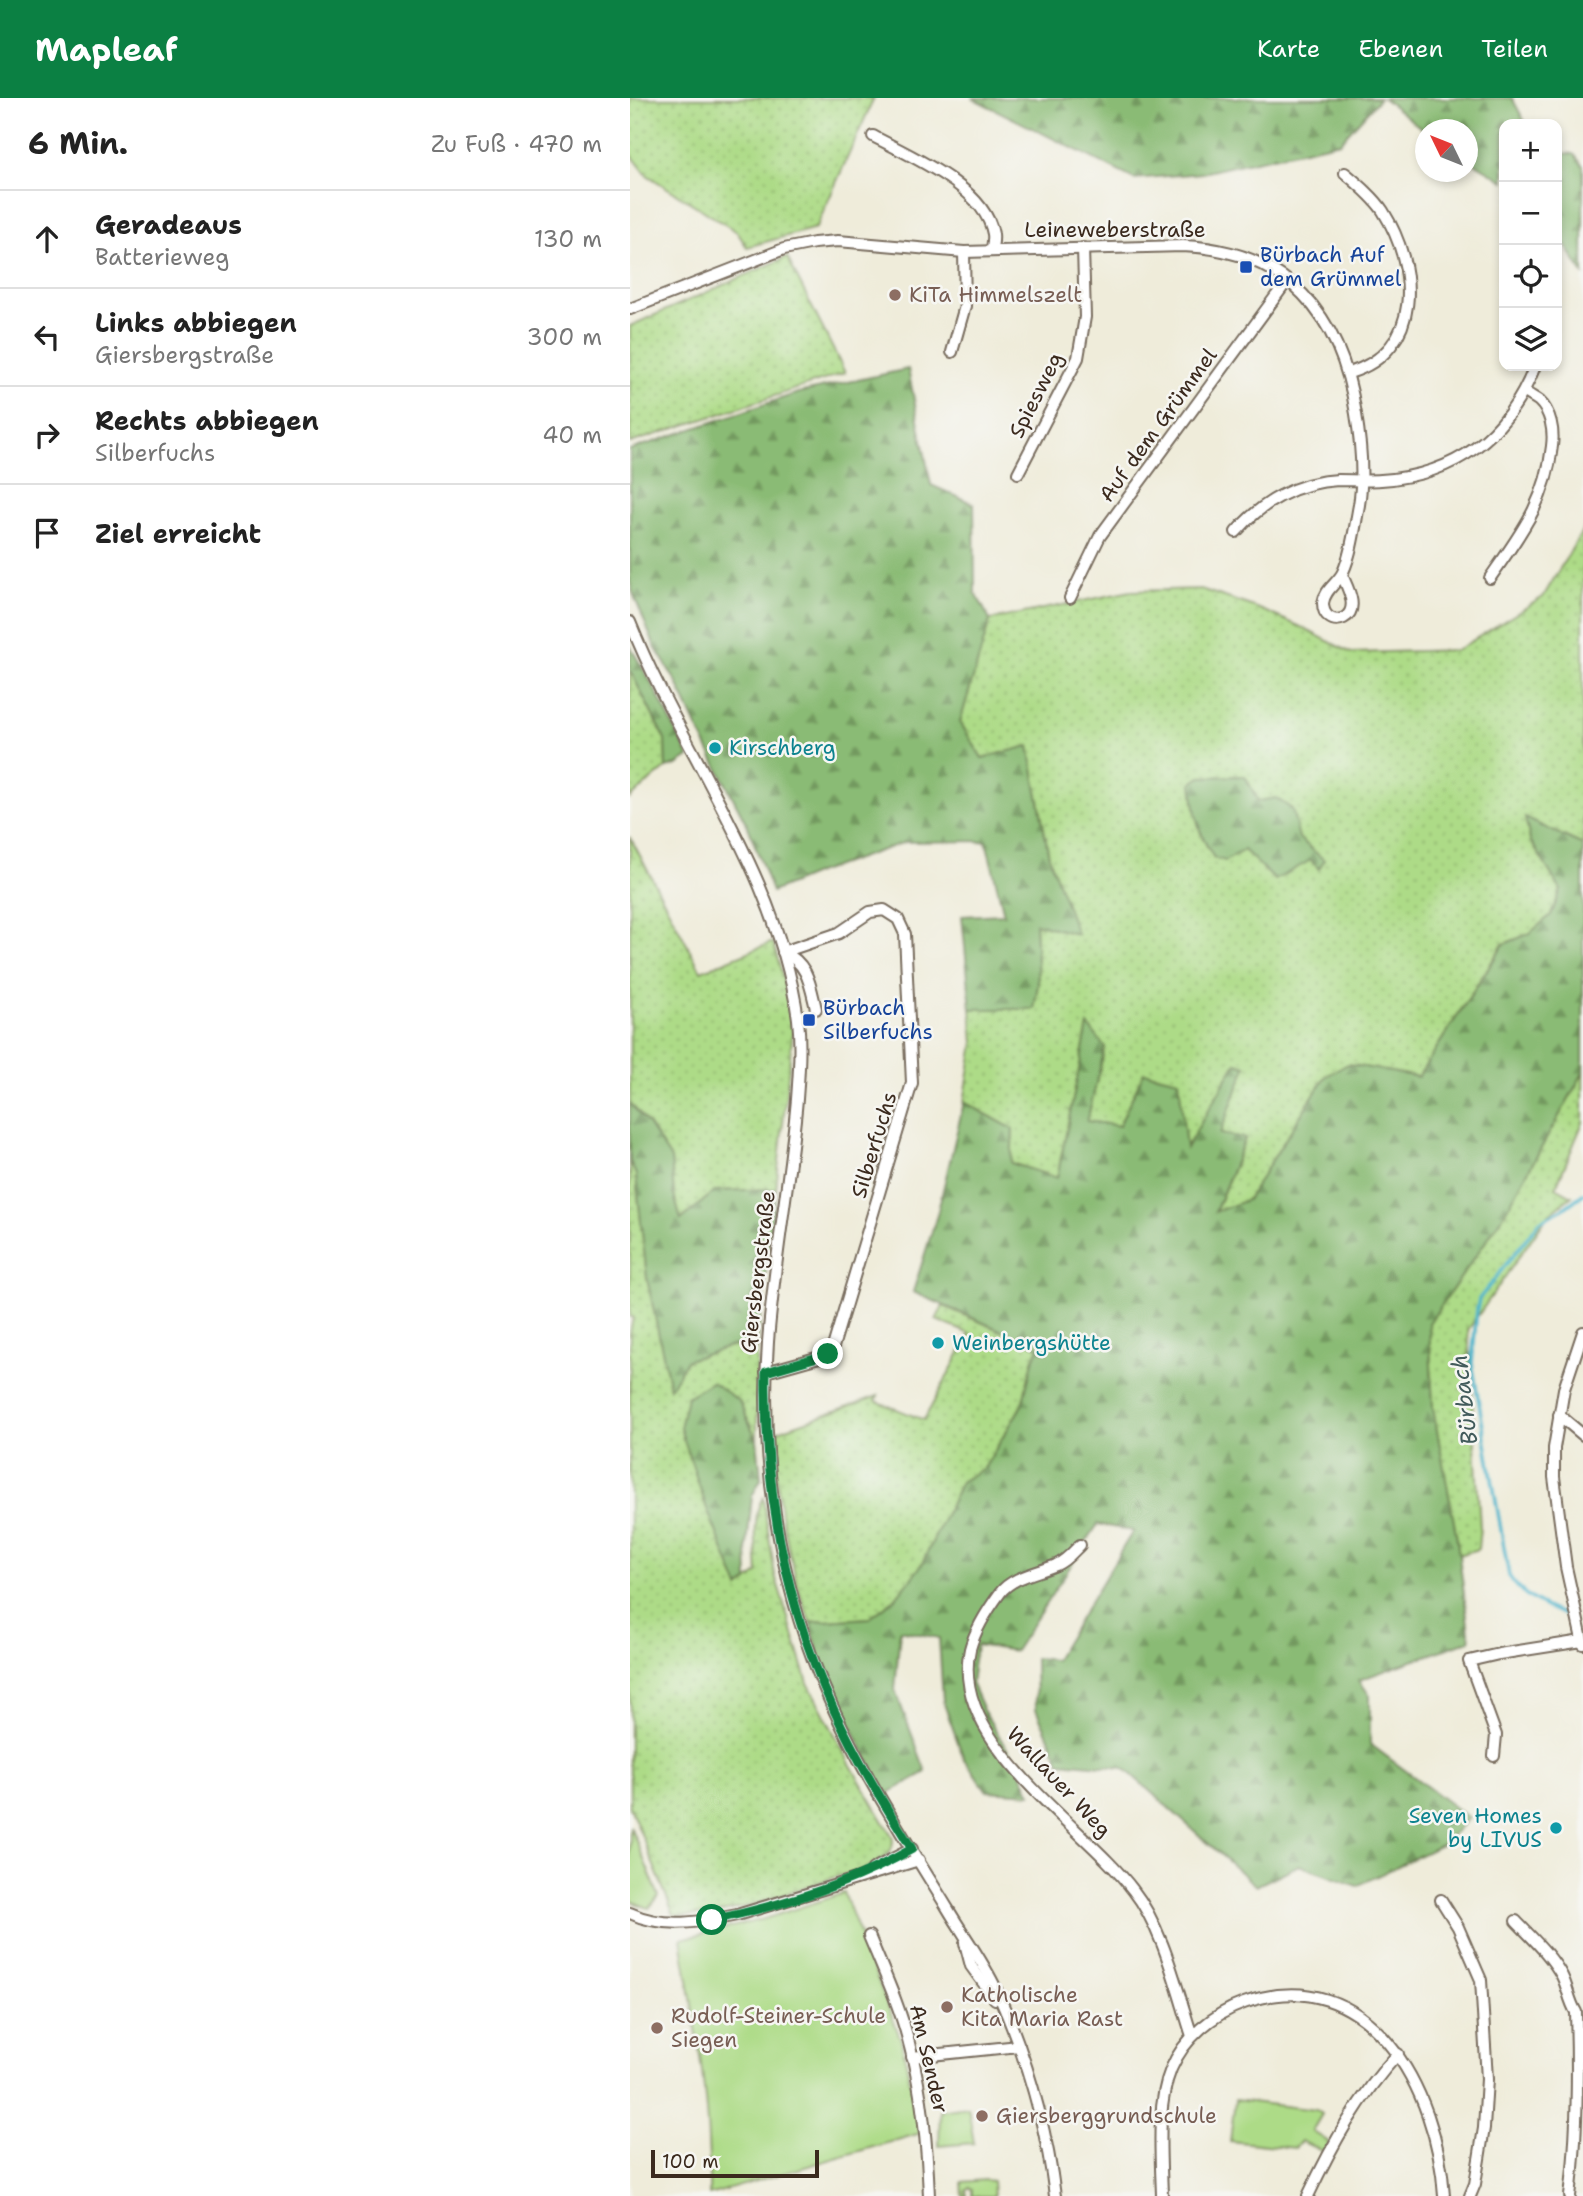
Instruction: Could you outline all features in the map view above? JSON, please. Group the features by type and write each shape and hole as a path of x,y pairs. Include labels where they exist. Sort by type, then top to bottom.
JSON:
{"street":[{"path":"873,136 941,174 975,201 985,215 993,235 992,251"},
{"path":"1345,173 1381,209 1402,250 1409,284 1408,306 1401,330 1391,347 1364,368 1349,373"},
{"name":"Leineweberstraße","path":"630,309 784,249 838,241 964,252 1212,247 1269,267 1298,289 1318,310 1336,341 1349,373 1360,437 1362,481 1352,539 1342,575"},
{"name":"Spiesweg","path":"1017,473 1078,358 1085,317 1083,248"},
{"path":"952,352 965,306 964,252"},
{"name":"Auf dem Grümmel","path":"1070,598 1100,536 1287,281"},
{"path":"1236,533 1254,513 1270,501 1298,488 1336,480 1362,481 1411,476 1444,467 1487,439 1513,411 1525,392 1533,371"},
{"path":"1490,578 1541,499 1549,472 1552,424 1539,401 1525,392"},
{"name":"Giersbergstraße","path":"630,622 667,706 749,861 783,952 798,1017 800,1065 794,1132 766,1372 771,1490 785,1565 800,1622 819,1677 848,1739 962,1934 971,1966 1003,2007 1042,2121 1055,2196"},
{"name":"Silberfuchs","path":"766,1372 823,1356 833,1347 912,1083 905,934 898,919 884,910 870,912 839,933 783,952"},
{"name":"Giersbergstraße","path":"783,952 797,958 803,967 816,1009"},
{"path":"1494,1756 1496,1735 1469,1661 1583,1642 1566,1567 1556,1500 1554,1448 1571,1364 1583,1332"},
{"path":"1559,1415 1583,1435"},
{"name":"Wallauer Weg","path":"1080,1545 1063,1561 1010,1583 1000,1593 977,1632 971,1649 971,1693 1002,1756 1122,1876 1144,1905 1196,2033"},
{"path":"845,1882 912,1849"},
{"path":"630,1913 670,1923 712,1920 737,1915 919,1860"},
{"path":"1441,1900 1458,1927 1481,1980 1487,2079 1484,2129 1475,2184 1470,2196"},
{"path":"1516,1921 1556,1966 1576,2012 1578,2091 1570,2196"},
{"name":"Am Sender","path":"869,1936 892,1990 912,2057 924,2113 929,2196"},
{"path":"1162,2196 1161,2117 1164,2089 1171,2068 1184,2044 1222,2012 1253,2000 1283,1995 1309,1996 1335,2003 1362,2017 1381,2033 1398,2054 1412,2078 1430,2126 1443,2175 1444,2196"},
{"path":"912,2057 1018,2046"},
{"path":"1308,2196 1328,2153 1356,2106 1398,2054"}],"green space":[{"path":"630,98 874,98 816,228 747,247 737,232 647,175 630,153"},
{"path":"972,98 1380,98 1340,142 1202,173 1134,179"},
{"path":"1383,98 1512,98 1523,119 1499,119 1499,178 1478,165 1478,119 1415,119 1415,123"},
{"path":"1562,153 1574,154 1583,166 1583,274 1562,239"},
{"path":"787,257 845,373 630,443 630,326"},
{"path":"908,369 931,485 974,504 975,592 990,620 960,722 982,758 1029,746 1049,857 1077,934 1035,923 1038,984 1034,1009 971,1009 962,916 1004,914 986,841 905,842 772,892 749,829 677,683 655,647 630,582 630,450 798,393"},
{"path":"1583,530 1583,845 1526,819 1530,840 1561,890 1551,915 1529,934 1503,944 1418,1077 1348,1064 1325,1077 1247,1200 1215,1213 1245,1139 1220,1134 1246,1066 1236,1063 1186,1149 1178,1080 1144,1072 1119,1126 1087,1121 1105,1047 1088,1026 1057,1178 1011,1163 1013,1129 964,1102 974,1043 971,1009 1034,1009 1038,984 1035,923 1076,934 1049,857 1029,747 982,758 960,722 990,620 1131,591 1201,589 1257,608 1351,653 1457,650 1543,597","holes":["1245,776 1258,801 1292,809 1298,838 1319,869 1311,859 1275,880 1244,850 1214,858 1202,836 1197,819 1201,777"]},
{"path":"630,646 689,757 677,765 666,768 665,740 630,670"},
{"path":"630,670 665,740 666,768 630,798"},
{"path":"1245,776 1258,801 1276,798 1292,809 1299,838 1324,860 1319,869 1311,860 1275,880 1244,850 1225,861 1214,858 1198,822 1192,783 1201,777"},
{"path":"1525,818 1583,845 1583,1073 1502,1218 1429,1323 1433,1409 1456,1533 1470,1640 1359,1680 1370,1696 1370,1744 1469,1818 1443,1844 1357,1886 1299,1865 1256,1886 1124,1768 1060,1762 1036,1709 1035,1658 1055,1660 1133,1531 1098,1524 1015,1651 976,1645 971,1683 983,1710 1016,1763 1031,1794 987,1791 964,1759 943,1701 939,1638 900,1630 895,1690 926,1772 887,1794 822,1664 810,1622 870,1618 895,1599 921,1566 961,1482 985,1467 1022,1405 1039,1347 913,1292 937,1215 964,1102 1013,1129 1011,1163 1057,1178 1088,1025 1105,1047 1087,1121 1119,1126 1144,1072 1179,1080 1186,1148 1236,1063 1246,1066 1220,1134 1245,1138 1215,1212 1247,1200 1325,1077 1348,1064 1418,1077 1504,944 1529,934 1551,915 1561,890 1530,840"},
{"path":"630,837 701,971 773,942 793,1029 776,1189 715,1191 681,1221 674,1195 671,1159 648,1124 630,1103"},
{"path":"1583,1073 1583,1122 1556,1187 1572,1196 1548,1215 1468,1330 1480,1527 1478,1549 1459,1555 1433,1409 1429,1323 1502,1218"},
{"path":"630,1103 648,1124 671,1159 674,1195 681,1220 715,1191 776,1189 757,1348 732,1346 687,1360 670,1388 647,1278 636,1175 630,1161"},
{"path":"630,1161 636,1175 647,1278 670,1387 687,1360 732,1346 757,1348 757,1440 739,1401 680,1428 706,1506 739,1588 758,1573 756,1523 763,1498 775,1575 808,1683 893,1841 887,1855 869,1867 755,1904 695,1915 674,1915 630,1807 630,1334 633,1317 630,1317"},
{"path":"943,1306 1039,1347 1022,1405 985,1467 961,1482 921,1566 895,1599 870,1618 810,1622 797,1584 781,1515 772,1433 878,1396 876,1401 924,1420 970,1334 936,1320"},
{"path":"712,1382 739,1401 757,1440 761,1479 752,1496 747,1546 748,1581 739,1588 706,1506 680,1428 687,1397"},
{"path":"630,1826 659,1896 649,1908 630,1901"},
{"path":"844,1893 901,2040 921,2133 709,2195 705,2098 681,1939 764,1919"},
{"path":"1235,2100 1316,2110 1322,2114 1312,2131 1329,2142 1324,2152 1301,2141 1295,2148 1230,2141"},
{"path":"968,2107 974,2143 939,2146 940,2111"},
{"path":"993,2181 994,2196 972,2196 969,2187 966,2190 967,2196 963,2196 962,2182"}],"waterway":[{"name":"Bürbach","path":"1564,1615 1526,1595 1509,1576 1472,1363 1479,1299 1540,1221 1583,1194"}],"place":[{"name":"Bürbach Auf dem Grümmel","path":"1246,267"},
{"name":"KiTa Himmelszelt","path":"895,295"},
{"name":"Kirschberg","path":"715,748"},
{"name":"Bürbach Silberfuchs","path":"809,1020"},
{"name":"Weinbergshütte","path":"938,1343"},
{"name":"Seven Homes by LIVUS","path":"1556,1828"},
{"name":"Katholische Kita Maria Rast","path":"947,2007"},
{"name":"Rudolf-Steiner-Schule Siegen","path":"657,2028"},
{"name":"Giersberggrundschule","path":"982,2116"}],"route":[{"path":"712,1920 845,1882 912,1849 867,1776 819,1677 792,1593 771,1490 766,1372 828,1354"}]}
